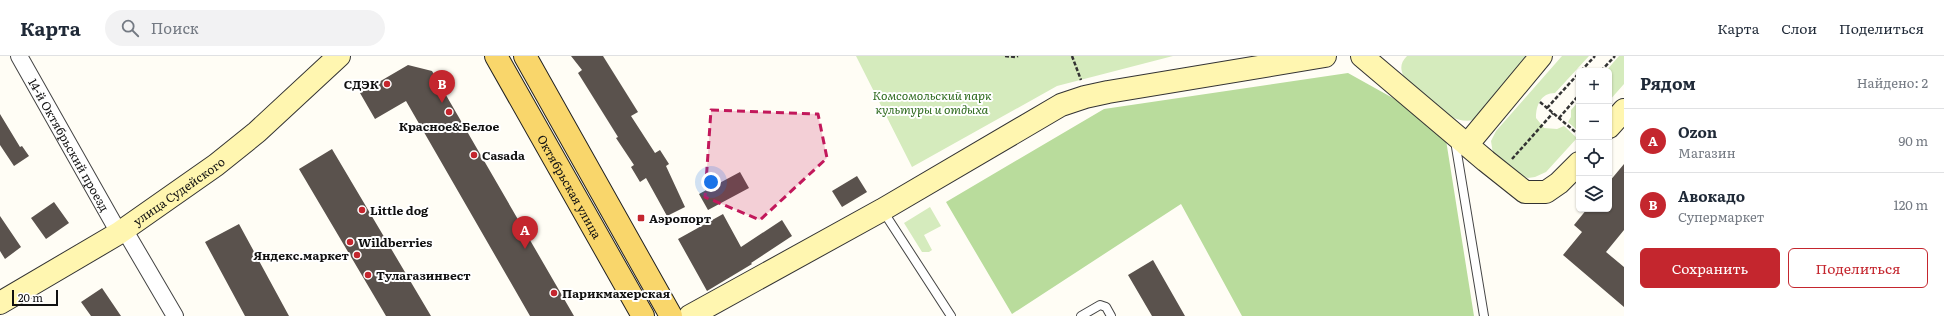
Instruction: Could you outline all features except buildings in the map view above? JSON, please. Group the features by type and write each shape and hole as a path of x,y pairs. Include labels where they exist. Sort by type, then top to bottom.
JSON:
{"main road":[{"name":"Октябрьская улица","path":"496,56 643,316"},
{"name":"Октябрьская улица","path":"525,56 671,316"}],"street":[{"name":"14-й Октябрьский проезд","path":"19,56 122,231 175,316"},
{"name":"улица Судейского","path":"0,303 122,231 216,165 257,132 339,56"},
{"path":"690,316 882,210 1061,105 1085,96 1325,56"},
{"path":"1362,56 1525,192 1546,192 1559,183 1576,166"},
{"path":"1460,139 1541,56"},
{"path":"1612,124 1624,110"}],"lane":[{"path":"1460,139 1484,316"},
{"path":"882,210 951,316"},
{"path":"1081,316 1100,305 1106,307 1111,316"}],"path":[{"path":"1006,56 1018,56"},
{"path":"1072,56 1085,96"},
{"path":"1584,68 1595,56"},
{"path":"1604,68 1615,56"},
{"path":"1547,108 1576,76"},
{"path":"1559,118 1576,98"},
{"path":"1540,102 1576,132"},
{"path":"1508,164 1553,113"}],"highlighted area":[{"path":"711,110 818,114 827,158 760,220 705,197"}],"green space":[{"name":"Комсомольский парк культуры и отдыха","path":"856,56 1173,56 1057,86 912,167"},
{"path":"1407,56 1533,56 1474,120 1468,121 1458,120 1449,116 1404,77 1401,66"},
{"path":"1562,56 1589,56 1578,68 1576,68 1576,70 1555,93 1546,95 1538,104 1536,118 1544,128 1557,129 1564,126 1576,137 1576,139 1546,172 1535,177 1528,178 1522,176 1493,154 1491,141 1496,131"},
{"path":"1619,56 1624,56 1624,84 1612,98 1612,68 1609,68"},
{"path":"1348,73 1400,102 1446,140 1474,316 1242,316 1181,204 1012,314 946,202 1104,109"},
{"path":"1576,104 1576,129 1568,122 1571,117 1571,110"},
{"path":"930,207 941,226 924,235 932,250 929,252 922,252 904,223"}],"place":[{"name":"СДЭК","path":"387,84"},
{"name":"Авокадо","path":"442,103"},
{"name":"Красное&Белое","path":"449,112"},
{"name":"Casada","path":"474,155"},
{"name":"Little dog","path":"362,210"},
{"name":"Аэропорт","path":"641,218"},
{"name":"Wildberries","path":"350,242"},
{"name":"Ozon","path":"525,249"},
{"name":"Яндекс.маркет","path":"357,255"},
{"name":"Тулагазинвест","path":"368,275"},
{"name":"Парикмахерская","path":"554,293"}]}
